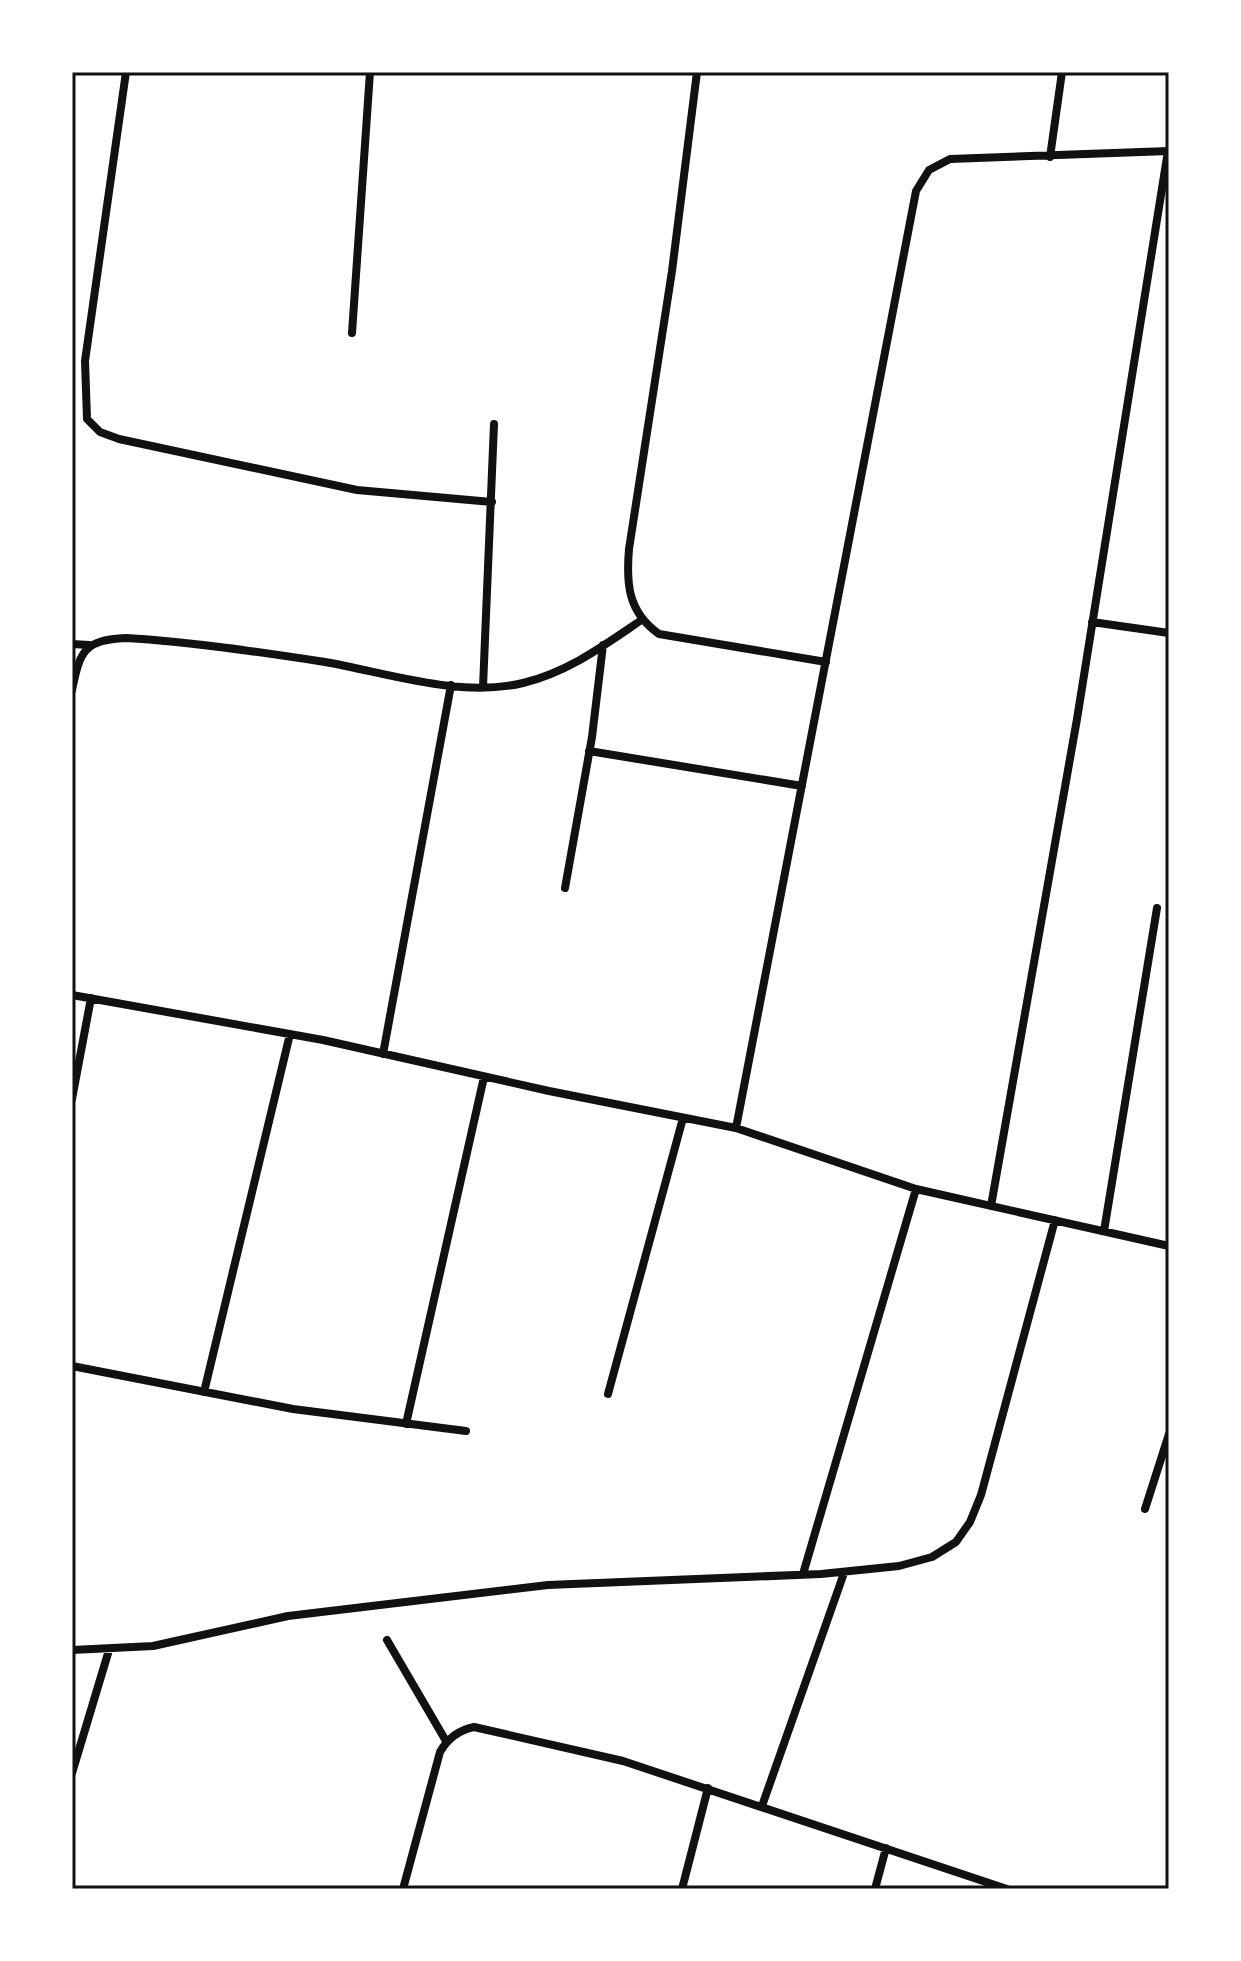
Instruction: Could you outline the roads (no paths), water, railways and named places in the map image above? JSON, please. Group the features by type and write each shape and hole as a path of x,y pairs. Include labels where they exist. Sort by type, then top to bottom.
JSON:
{"street":[{"path":"126,72 85,361 87,419 100,432 119,439 357,490 492,502"},
{"path":"352,333 370,72"},
{"path":"697,72 672,271 629,549 627,576 631,601 640,621 659,634 686,641 826,662"},
{"path":"1050,157 1062,72"},
{"path":"736,1128 916,191 929,170 950,159 1169,151 1092,622 991,1206"},
{"path":"483,687 494,424"},
{"path":"72,644 89,645 104,639 163,640 451,685 483,687 522,683 572,666 640,621"},
{"path":"1092,622 1169,633"},
{"path":"72,690 78,662 89,645"},
{"path":"565,888 589,751 603,645"},
{"path":"383,1054 451,685"},
{"path":"589,751 802,786"},
{"path":"1104,1231 1157,908"},
{"path":"72,995 290,1034 736,1128 916,1189 1169,1246"},
{"path":"72,1099 91,998"},
{"path":"204,1392 290,1034"},
{"path":"406,1424 484,1077"},
{"path":"608,1394 683,1118"},
{"path":"803,1574 916,1189"},
{"path":"72,1650 153,1646 288,1616 548,1585 844,1573 899,1566 932,1557 956,1542 970,1522 981,1495 1055,1220"},
{"path":"72,1366 293,1409 466,1431"},
{"path":"1145,1509 1169,1434"},
{"path":"762,1806 844,1573"},
{"path":"387,1640 446,1741"},
{"path":"72,1773 109,1650"},
{"path":"403,1889 440,1752 446,1741 464,1729 474,1727 551,1742 708,1788 1007,1889"},
{"path":"682,1889 708,1788"},
{"path":"875,1889 886,1848"}]}
